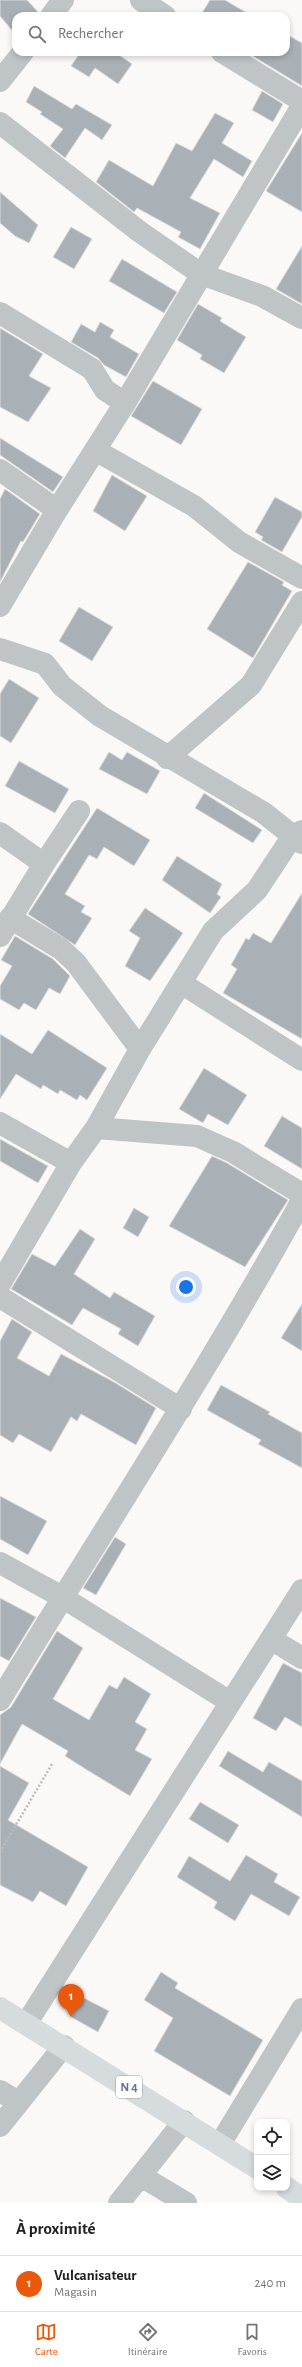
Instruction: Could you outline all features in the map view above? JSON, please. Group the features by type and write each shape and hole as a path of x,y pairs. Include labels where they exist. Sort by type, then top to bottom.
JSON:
{"main road":[{"name":"N 4","path":"0,2008 64,2046 254,2166"},
{"path":"290,2190 302,2198"}],"street":[{"path":"54,12 63,0"},
{"path":"141,0 159,12"},
{"path":"0,81 20,56"},
{"path":"229,56 302,101"},
{"path":"0,606 57,510 125,403 302,106"},
{"path":"0,123 140,232 201,274 262,296 302,318"},
{"path":"0,313 92,369 105,390 125,403"},
{"path":"95,450 194,506 239,542 302,578"},
{"path":"0,470 57,510"},
{"path":"167,758 251,685 302,602"},
{"path":"0,649 45,664 62,686 100,716 167,758 264,813 299,837 258,890 213,931 140,1049 96,1128 72,1163 2,1300 181,1410"},
{"path":"79,812 44,864 5,927 61,949 76,963 140,1049"},
{"path":"0,833 44,864"},
{"path":"181,983 302,1060"},
{"path":"0,1123 72,1163"},
{"path":"96,1128 197,1136 233,1152 302,1194"},
{"path":"0,1700 62,1597 181,1410 270,1260 302,1200"},
{"path":"0,1563 62,1597 230,1702"},
{"path":"26,2024 302,1590"},
{"path":"271,1639 302,1658"},
{"path":"220,2144 302,2009"},
{"path":"0,2126 9,2097 64,2046"},
{"path":"119,2203 184,2121"},
{"path":"141,2176 186,2203"}],"path":[{"path":"0,1852 52,1764"}],"building":[{"path":"0,0 27,0 38,12 12,12 12,30 0,16"},
{"path":"210,0 225,0 245,12 202,12"},
{"path":"290,36 302,43 302,86 253,56 290,56"},
{"path":"78,56 121,56 132,64 118,84 95,68 89,77 71,66"},
{"path":"34,86 72,109 76,104 112,125 102,140 85,128 65,158 50,146 63,129 40,114 42,112 26,102"},
{"path":"262,91 283,104 273,122 252,110"},
{"path":"215,113 234,123 222,143 252,161 243,177 214,159 190,198 220,213 200,249 178,237 181,232 137,208 134,212 96,182 109,160 153,186 176,143 192,151"},
{"path":"302,133 302,212 266,191"},
{"path":"0,192 38,225 29,243 15,236 0,223"},
{"path":"71,227 92,239 74,269 53,257"},
{"path":"302,246 302,304 276,289"},
{"path":"122,259 177,292 164,313 109,281"},
{"path":"198,304 222,318 220,321 246,337 224,373 200,359 202,355 177,340"},
{"path":"100,322 114,330 110,337 139,354 126,377 104,365 98,358 71,342 81,324 95,332"},
{"path":"0,328 43,354 29,376 51,388 28,422 0,407"},
{"path":"153,381 202,409 181,445 131,416"},
{"path":"0,438 63,477 53,492 0,455"},
{"path":"112,475 147,496 125,531 93,511"},
{"path":"5,489 40,514 23,542 21,541 0,582 0,499"},
{"path":"275,497 302,512 302,517 282,552 261,540 263,537 255,532"},
{"path":"248,562 284,582 282,585 292,591 253,658 207,629"},
{"path":"79,607 113,627 92,661 59,641"},
{"path":"9,679 39,698 11,743 0,736 0,694"},
{"path":"109,752 122,760 127,752 160,771 147,794 99,769"},
{"path":"19,761 69,789 55,813 5,786"},
{"path":"204,793 262,830 253,843 195,808"},
{"path":"97,808 150,840 134,866 104,847 97,859 89,855 65,894 85,906 81,912 92,918 75,945 28,914"},
{"path":"177,856 222,884 217,894 221,897 210,913 162,880"},
{"path":"302,893 302,1039 223,993 237,969 231,965 246,938 249,940 253,933 271,943"},
{"path":"145,908 183,933 150,981 125,966 140,938 129,931"},
{"path":"15,936 53,959 70,976 60,994 49,988 36,1010 24,1003 19,1010 0,999 0,986 12,966 1,960"},
{"path":"48,1030 107,1068 87,1100 80,1095 77,1100 60,1090 58,1094 43,1085 41,1089 16,1074 0,1099 0,1034 32,1054"},
{"path":"204,1068 247,1095 228,1125 208,1114 203,1123 179,1109"},
{"path":"282,1116 302,1128 302,1169 264,1146"},
{"path":"0,1139 48,1166 38,1183 0,1161"},
{"path":"212,1156 227,1163 288,1200 245,1267 169,1226"},
{"path":"134,1208 149,1217 138,1237 123,1228"},
{"path":"80,1229 95,1239 74,1274 110,1298 114,1292 155,1316 138,1346 118,1334 121,1329 83,1308 72,1325 11,1289 32,1254 55,1266"},
{"path":"302,1304 302,1351 281,1338"},
{"path":"12,1319 32,1332 17,1358 49,1376 61,1354 114,1382 156,1408 136,1445 81,1414 77,1421 71,1417 51,1452 19,1434 13,1443 0,1435 0,1341"},
{"path":"221,1385 270,1412 268,1414 302,1433 302,1468 258,1444 261,1440 207,1410"},
{"path":"0,1496 47,1521 28,1555 0,1539"},
{"path":"115,1537 126,1544 96,1595 83,1588"},
{"path":"0,1598 36,1617 9,1661 0,1656"},
{"path":"57,1631 83,1648 53,1699 89,1720 109,1685 117,1689 124,1677 151,1694 135,1722 147,1729 135,1750 152,1759 130,1796 65,1756 68,1751 22,1724 0,1764 0,1715 11,1707"},
{"path":"283,1663 302,1673 302,1727 285,1717 276,1731 253,1718"},
{"path":"228,1751 263,1772 269,1762 302,1781 302,1817 219,1766"},
{"path":"0,1766 29,1783 8,1820 88,1867 66,1906 40,1891 33,1902 0,1885"},
{"path":"200,1802 239,1825 228,1843 189,1819"},
{"path":"246,1855 278,1874 274,1882 300,1897 289,1916 251,1894 235,1921 214,1908 217,1902 177,1877 189,1856 230,1881"},
{"path":"161,1972 178,1983 175,1988 263,2040 230,2096 154,2051 173,2018 144,2000"},
{"path":"82,1997 109,2011 98,2032 71,2017"}],"place":[{"name":"Vulcanisateur","path":"71,2017"}]}
